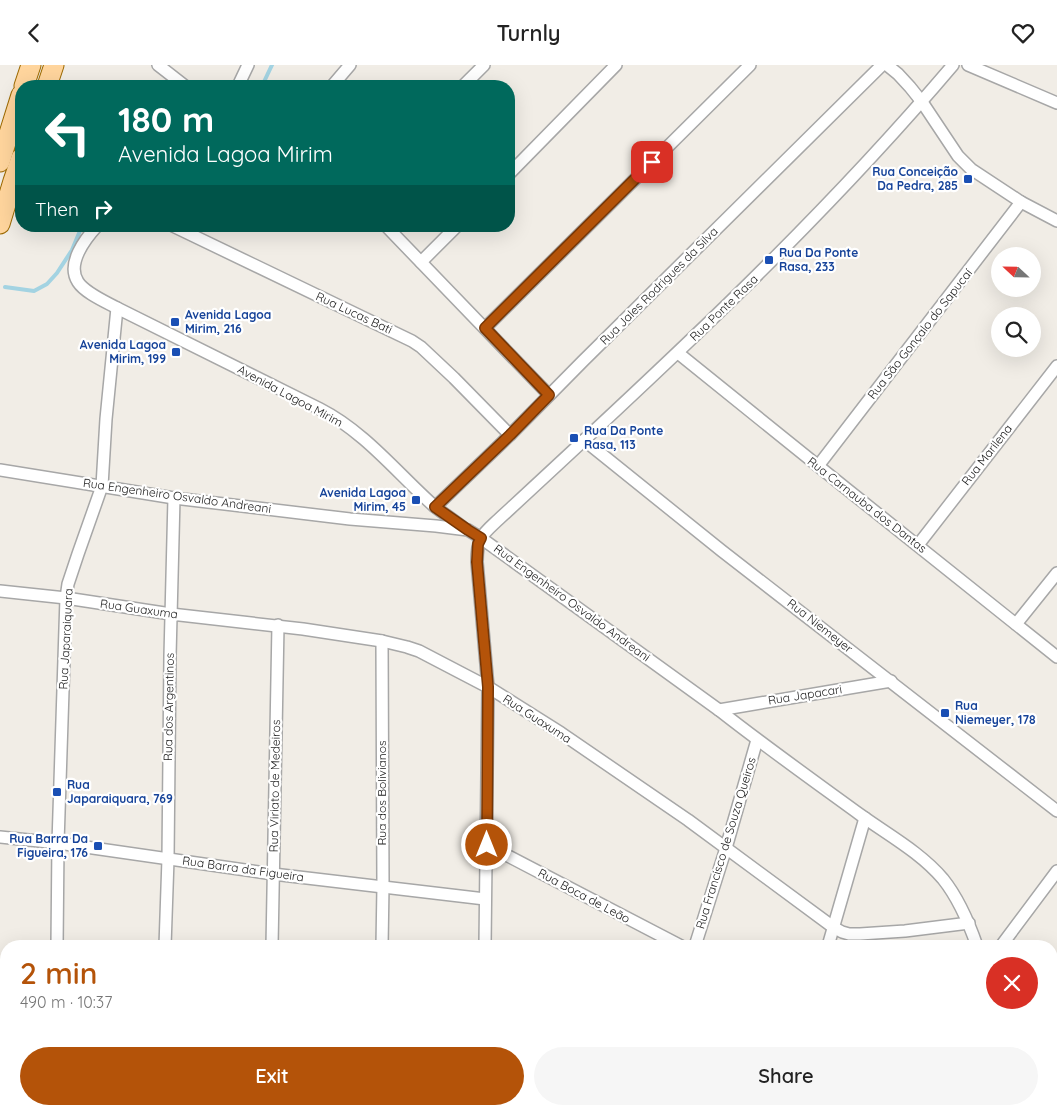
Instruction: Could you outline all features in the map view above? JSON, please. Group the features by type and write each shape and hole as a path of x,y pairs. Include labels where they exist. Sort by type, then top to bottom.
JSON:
{"main road":[{"path":"27,80 31,65"},
{"path":"49,80 54,65"},
{"path":"0,224 15,163"}],"street":[{"path":"158,65 177,80"},
{"path":"241,80 248,65"},
{"path":"337,80 350,65"},
{"path":"469,80 484,65"},
{"path":"515,168 616,65"},
{"path":"485,328 750,65"},
{"name":"Rua Jales Rodrigues da Silva","path":"435,507 510,435 882,65"},
{"path":"887,65 922,102 958,156 971,169 1021,202 1057,221"},
{"name":"Rua Ponte Rasa","path":"481,538 678,353 814,219 922,102 953,65"},
{"path":"968,65 1057,103"},
{"name":"Rua São Gonçalo do Sapucaí","path":"818,466 1021,202"},
{"name":"Avenida Lagoa Mirim","path":"92,232 80,248 76,259 75,271 78,282 87,291 341,421 356,432 435,507 468,530"},
{"name":"Rua Lucas Bati","path":"185,232 422,347 510,435"},
{"path":"392,232 549,395"},
{"path":"421,262 451,232"},
{"name":"Rua Japaraiquara","path":"57,940 58,843 66,598 68,584 102,486 106,419 117,308"},
{"name":"Rua Carnauba dos Dantas","path":"678,353 1057,657"},
{"name":"Rua Marilena","path":"918,545 1057,366"},
{"name":"Rua Niemeyer","path":"584,440 722,551 1057,811"},
{"name":"Rua Engenheiro Osvaldo Andreani","path":"0,471 174,498 350,519 436,525 468,530 923,859 935,870 952,891 969,923 975,940"},
{"name":"Rua dos Argentinos","path":"165,940 174,498"},
{"path":"481,538 478,544 477,562 488,687 485,940"},
{"path":"1016,624 1057,573"},
{"name":"Rua Guaxuma","path":"0,591 278,625 382,641 419,651 488,687 561,733 688,820 842,932 860,934 905,931 969,923"},
{"name":"Rua Viriato de Medeiros","path":"272,940 278,625"},
{"name":"Rua dos Bolivianos","path":"382,641 382,940"},
{"name":"Rua Japacari","path":"719,710 891,681"},
{"name":"Rua Francisco de Souza Queiros","path":"697,940 757,740"},
{"path":"830,940 865,818"},
{"name":"Rua Barra da Figueira","path":"0,837 58,843 273,874 485,899"},
{"name":"Rua Boca de Leão","path":"487,845 669,940"},
{"path":"1005,940 1057,871"}],"waterway":[{"path":"265,80 272,65"},
{"path":"5,287 34,291 47,284 57,273 72,250 80,232"}],"place":[{"name":"Rua Conceição Da Pedra, 285","path":"968,179"},
{"name":"Rua Da Ponte Rasa, 233","path":"769,260"},
{"name":"Avenida Lagoa Mirim, 216","path":"175,322"},
{"name":"Avenida Lagoa Mirim, 199","path":"176,352"},
{"name":"Rua Da Ponte Rasa, 113","path":"574,438"},
{"name":"Avenida Lagoa Mirim, 45","path":"416,500"},
{"name":"Rua Niemeyer, 178","path":"945,713"},
{"name":"Rua Japaraiquara, 769","path":"57,792"},
{"name":"Rua Barra Da Figueira, 176","path":"98,846"}],"route":[{"path":"487,845 488,687 477,562 478,544 481,538 435,507 549,395 485,328 652,162"}]}
